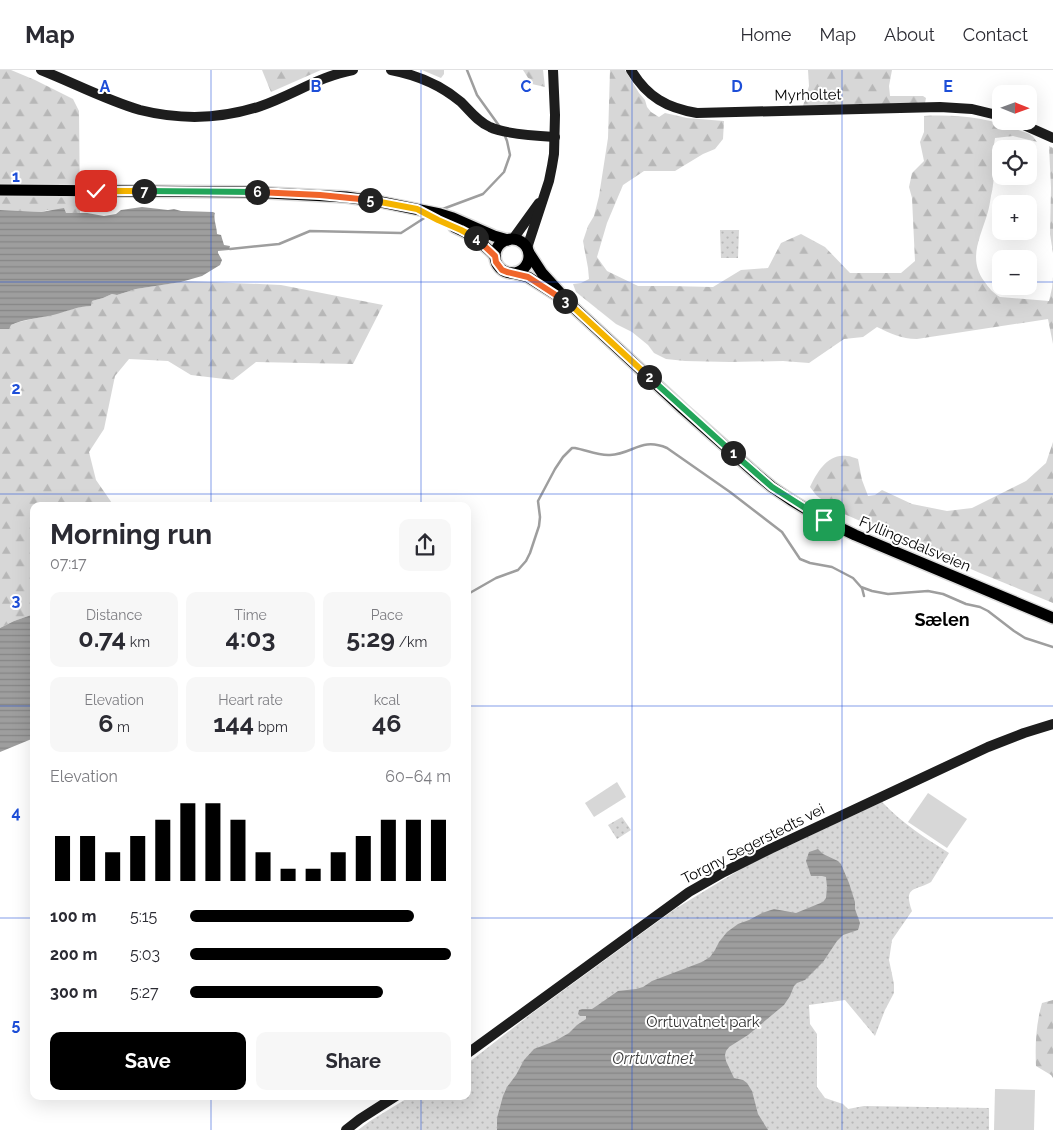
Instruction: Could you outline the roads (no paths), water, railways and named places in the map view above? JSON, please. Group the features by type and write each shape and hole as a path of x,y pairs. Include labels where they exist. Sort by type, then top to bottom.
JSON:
{"main road":[{"path":"40,70 140,110 161,114 203,117 260,107 322,79 354,70"},
{"path":"392,70 418,77 446,90 480,121 492,129 555,137"},
{"path":"542,198 510,240 498,246 495,256 496,262 502,270 517,273 526,267 528,251 542,198 549,181 555,137 553,70"},
{"name":"Myrholtet","path":"631,70 646,90 658,99 682,110 697,113 946,107 972,109 992,114"},
{"path":"1035,130 1053,138"},
{"path":"0,190 294,193 363,198 453,218 484,232 520,242 528,251"},
{"path":"417,209 474,237 495,256"},
{"name":"Fyllingsdalsveien","path":"528,251 542,273 571,305 772,487 824,520 854,535 1053,618"},
{"name":"Fyllingsdalsveien","path":"512,273 528,277 571,305"},
{"name":"Torgny Segerstedts vei","path":"471,1051 689,892 708,881 770,848 988,747 1053,724"},
{"path":"346,1130 390,1100"}],"water":[{"path":"142,207 215,213 217,234 221,235 224,245 230,246 229,250 218,251 222,260 220,265 202,276 181,282 136,289 117,295 112,294 92,301 91,306 26,320 11,325 9,329 0,329 0,210 41,212 64,208 66,213 87,213 104,216 116,214 121,210"},
{"path":"30,615 30,740 0,752 0,628"},
{"name":"Orrtuvatnet","path":"818,849 841,864 855,902 855,909 860,923 858,930 843,935 823,962 805,980 794,986 784,1005 748,1035 729,1047 725,1055 734,1078 743,1080 752,1091 758,1114 768,1130 497,1130 497,1118 503,1096 524,1060 534,1049 569,1033 586,1019 586,1016 578,1014 579,1010 592,1009 618,991 643,987 652,981 702,962 710,957 727,932 738,924 762,913 774,909 796,913 823,902 826,898 826,877 811,876 806,861 809,852"}],"waterway":[{"path":"467,70 477,95 500,127"},
{"path":"440,210 483,194 504,172 510,155 505,136"},
{"path":"230,249 279,244 310,231 401,233 429,215"},
{"path":"471,592 496,578 518,570 526,561 539,526 538,501 555,469 572,448 601,455 610,455 650,444 667,448 730,492 782,532 800,559 832,567 853,578 861,587 872,591 888,594 928,591 943,594 966,604 980,607 1025,638 1053,647"},
{"path":"862,588 864,596"}],"district":[{"name":"Sælen","path":"942,619"}],"park label":[{"name":"Orrtuvatnet park","path":"703,1022"}]}
